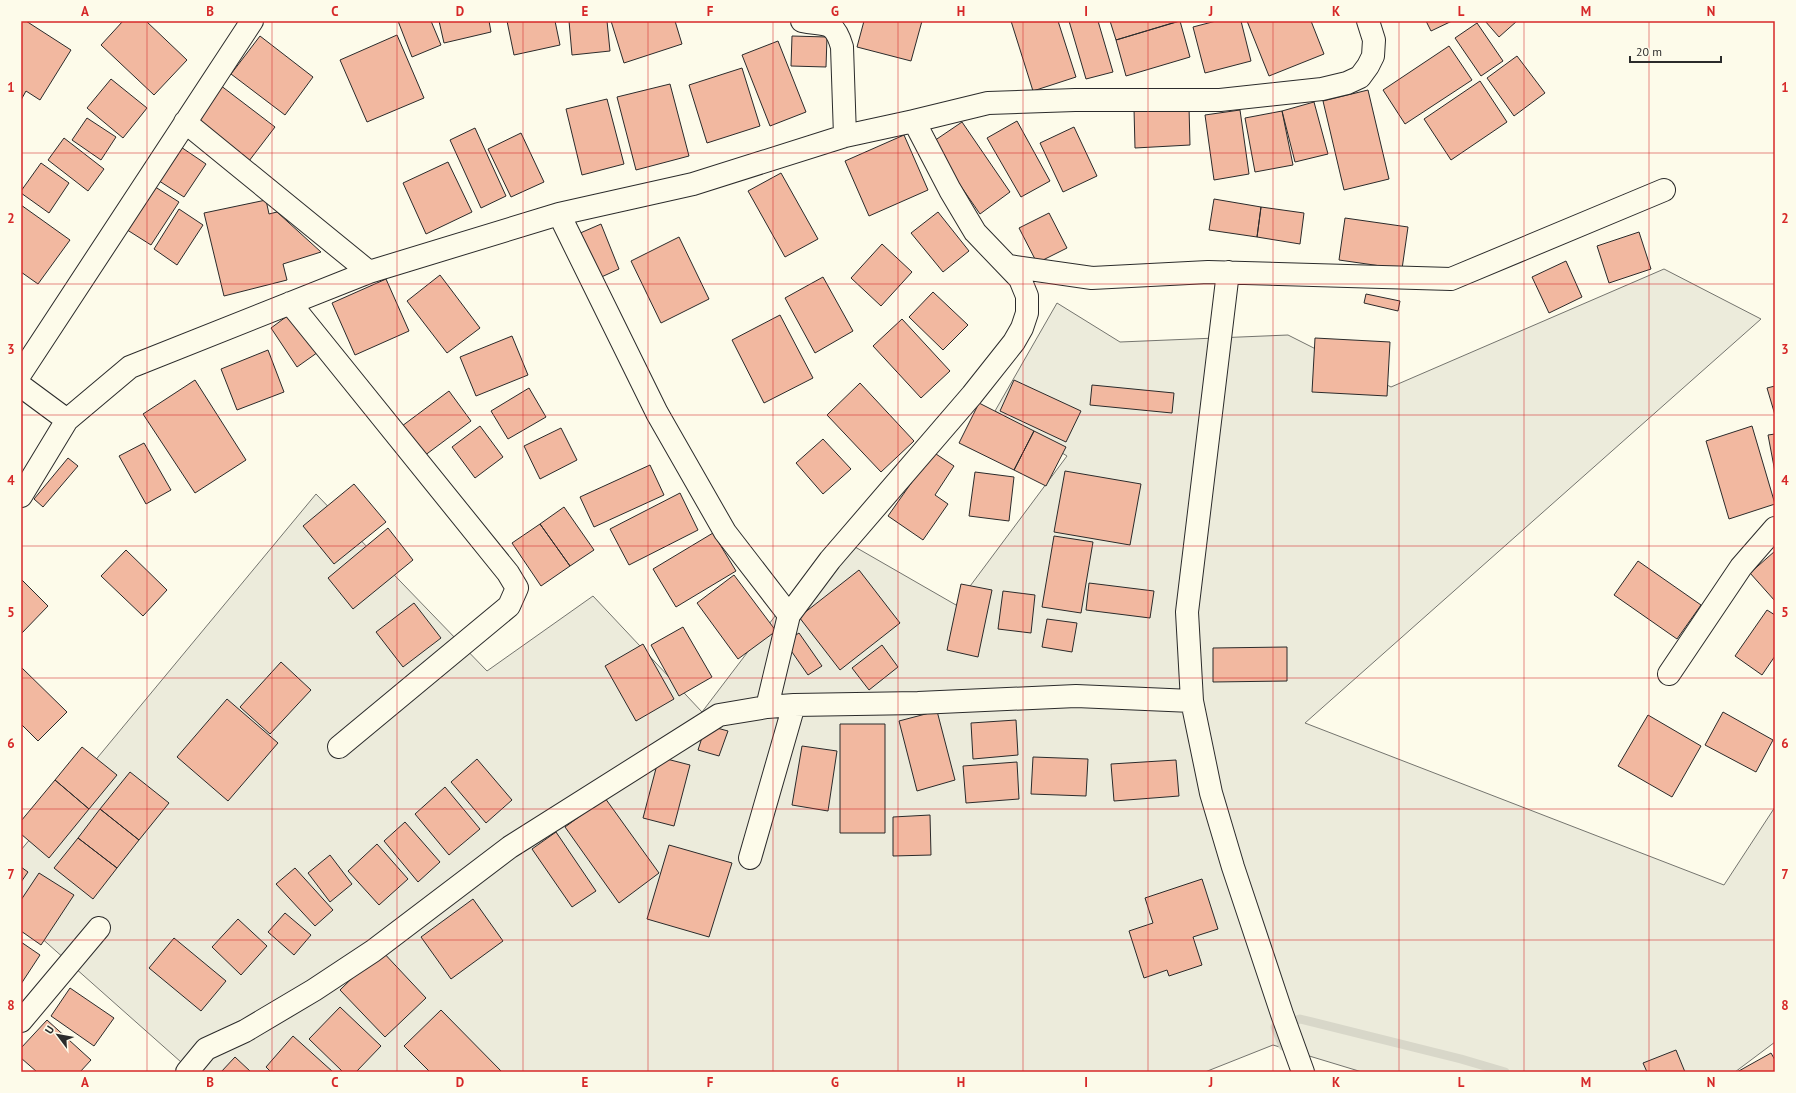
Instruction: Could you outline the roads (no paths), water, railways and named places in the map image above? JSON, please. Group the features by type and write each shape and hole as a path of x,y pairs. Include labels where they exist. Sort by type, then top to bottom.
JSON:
{"street":[{"path":"21,372 252,21"},
{"path":"802,21 824,24 836,30 839,35 842,47 845,136"},
{"path":"21,496 67,420 130,367 369,272 559,214 693,184 845,136 988,103 1075,100 1220,100 1322,89 1341,85 1360,77 1373,56 1374,40 1368,21"},
{"path":"767,707 789,615 830,560 972,395 1014,342 1022,328 1027,313 1027,296 1020,279 975,232 950,190 914,121"},
{"path":"186,122 369,272"},
{"path":"1009,266 1092,278 1228,272 1451,279 1664,190"},
{"path":"559,214 614,330 657,413 721,525 789,615"},
{"path":"1228,272 1187,612 1192,701 1211,793 1233,867 1303,1072"},
{"path":"290,304 504,567 517,588 510,606 338,747"},
{"path":"21,386 67,420"},
{"path":"1669,674 1741,567 1775,528"},
{"path":"187,1072 206,1049 245,1031 320,986 373,951 510,847 719,715 767,707 794,705 918,703 1076,696 1192,701"},
{"path":"750,858 794,705"},
{"path":"21,1021 99,928"}],"waterway":[{"path":"1283,1046 1275,1027 1300,1019 1461,1059 1505,1072"}]}
